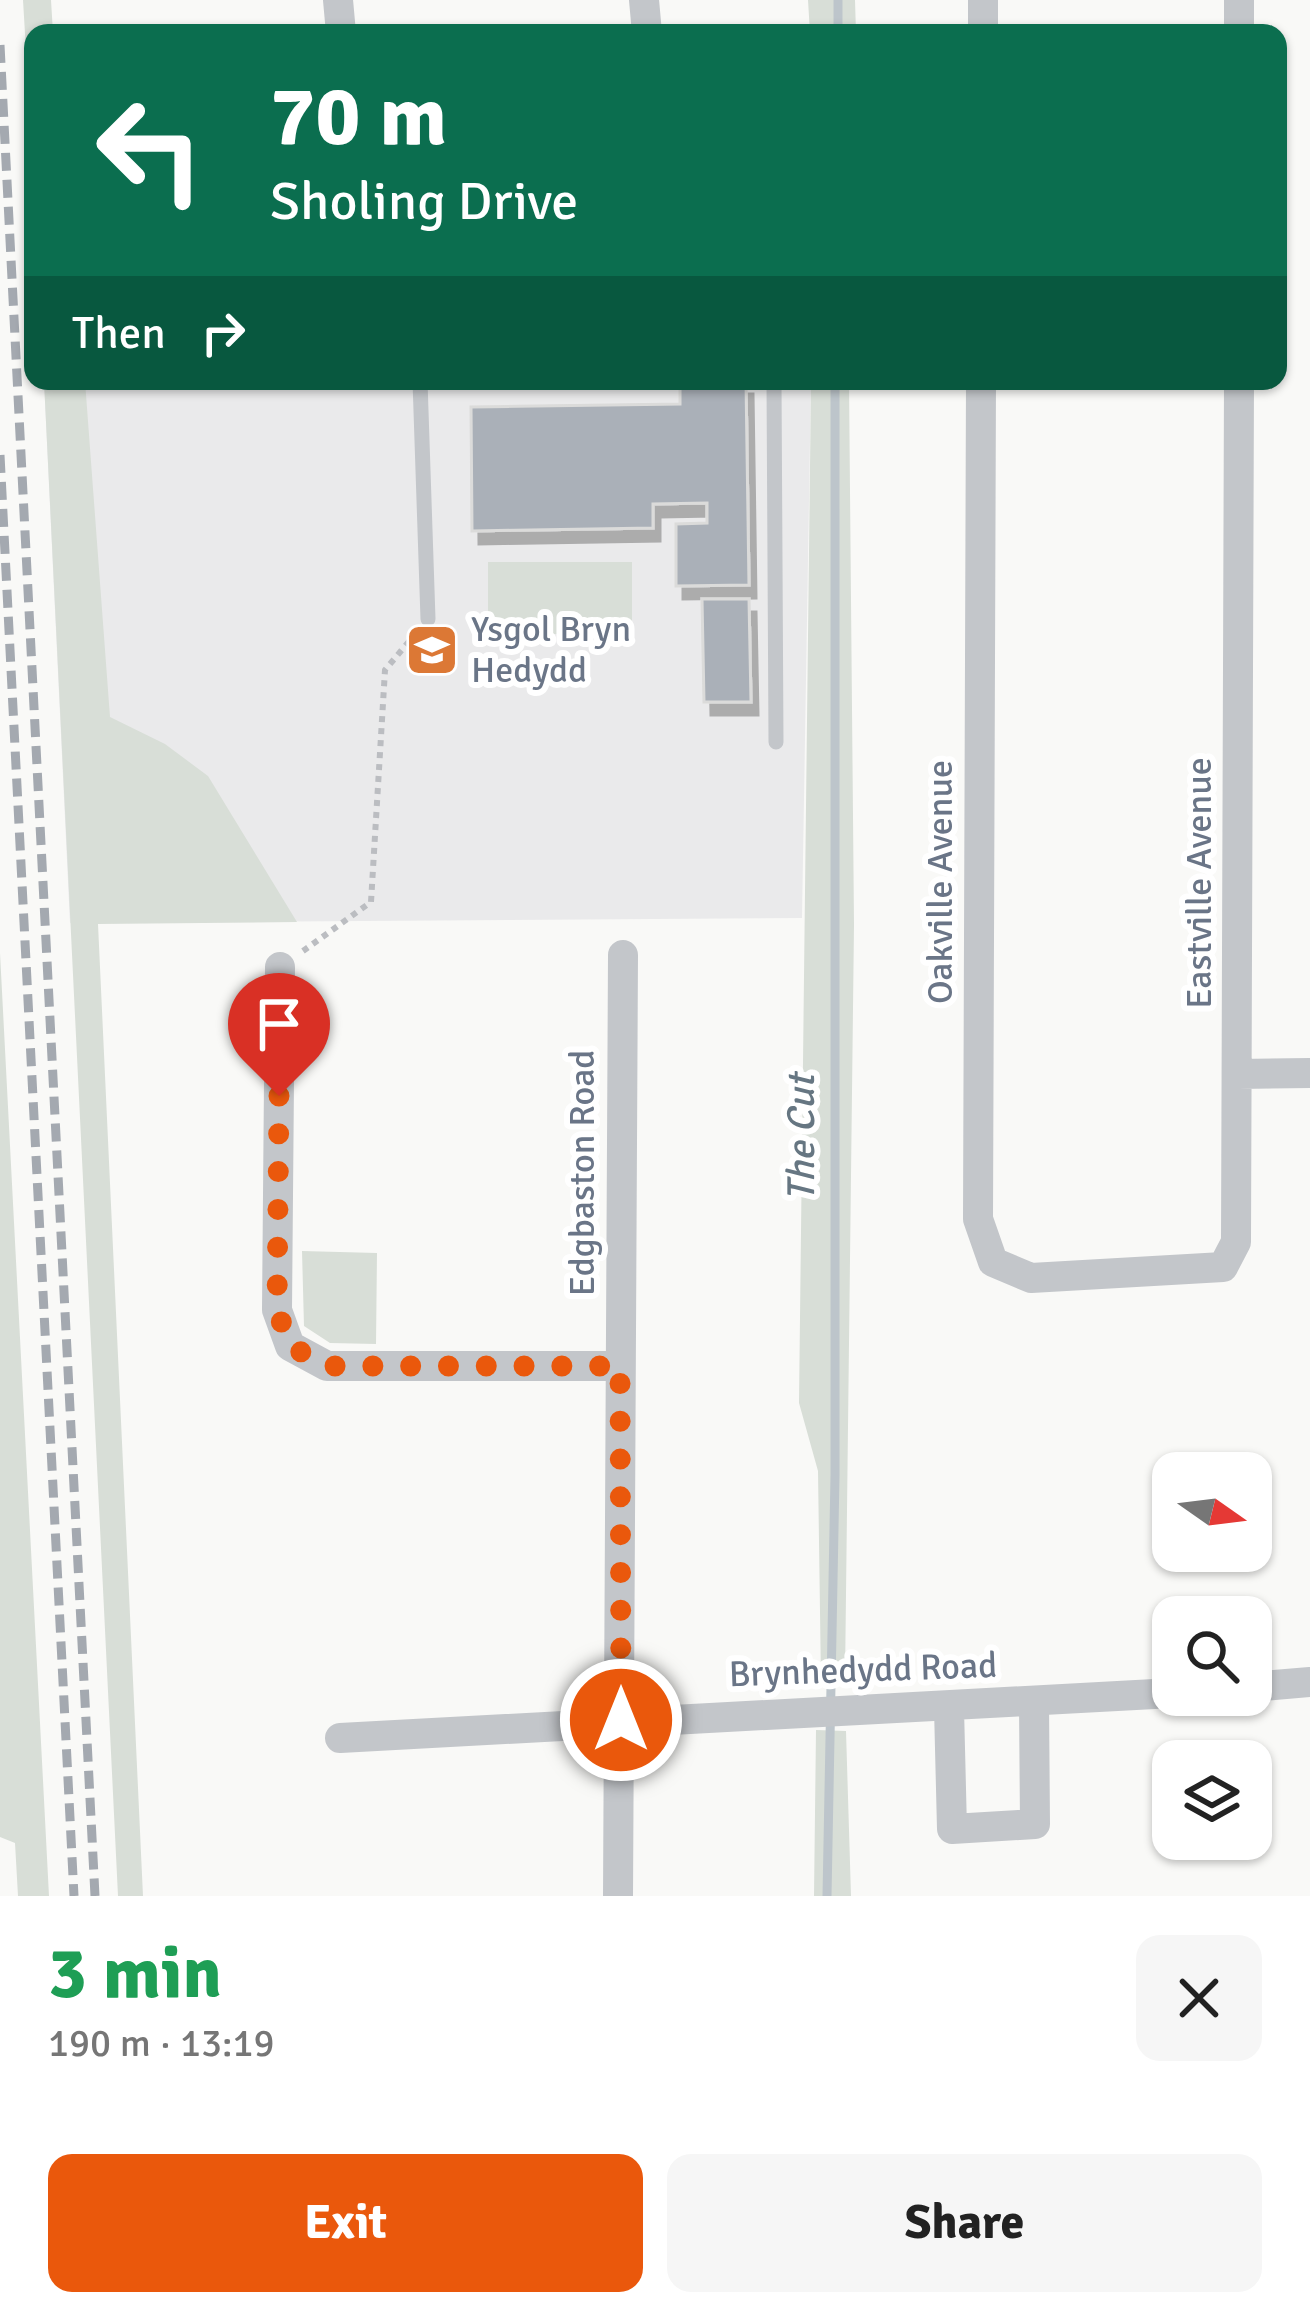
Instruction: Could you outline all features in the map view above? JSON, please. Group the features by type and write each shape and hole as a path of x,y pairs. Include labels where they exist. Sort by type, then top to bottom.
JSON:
{"street":[{"name":"Oakville Avenue","path":"982,390 977,1220 993,1262 1031,1278 1108,1275"},
{"name":"Eastville Avenue","path":"1108,1275 1223,1267 1236,1242 1238,390"},
{"name":"Edgbaston Road","path":"618,1896 623,955"},
{"path":"280,968 277,1310 290,1346 327,1366 620,1366"},
{"path":"1238,1074 1310,1073"},
{"path":"1272,1685 1310,1682"},
{"name":"Brynhedydd Road","path":"340,1738 807,1709 949,1708 1152,1695"},
{"path":"949,1708 952,1829 1035,1824 1034,1703"}],"lane":[{"path":"420,390 428,619"},
{"path":"775,390 776,742"}],"path":[{"path":"280,968 371,902 385,670 428,619"}],"shaded area":[{"path":"23,0 51,0 52,24 24,24"},
{"path":"808,0 855,0 856,24 809,24"},
{"name":"Ysgol Bryn Hedydd","path":"44,390 811,390 802,918 70,923"},
{"path":"44,390 86,390 110,717 165,744 208,776 297,922 98,924 143,1896 118,1896"},
{"path":"811,390 849,390 854,925 845,1678 821,1682 818,1471 799,1403"},
{"path":"488,562 632,562 632,634 488,634"},
{"path":"0,953 49,1896 18,1896 15,1843 0,1837"},
{"path":"302,1251 377,1253 376,1344 330,1343 304,1326"},
{"path":"816,1730 846,1731 851,1896 814,1896"}],"building":[{"path":"680,390 746,390 749,585 676,586 676,524 707,523 707,503 653,504 653,528 472,531 471,407 680,404"},
{"path":"702,599 749,599 751,702 704,702"}],"waterway":[{"name":"The Cut","path":"838,0 838,24"},
{"name":"The Cut","path":"827,1896 835,1476 835,390"}],"railway":[{"path":"0,45 95,1896"},
{"path":"0,455 74,1896"}],"place":[{"name":"Ysgol Bryn Hedydd","path":"432,650"}],"route":[{"path":"279,1096 277,1310 280,1330 290,1346 327,1366 620,1366 621,1720"}]}
